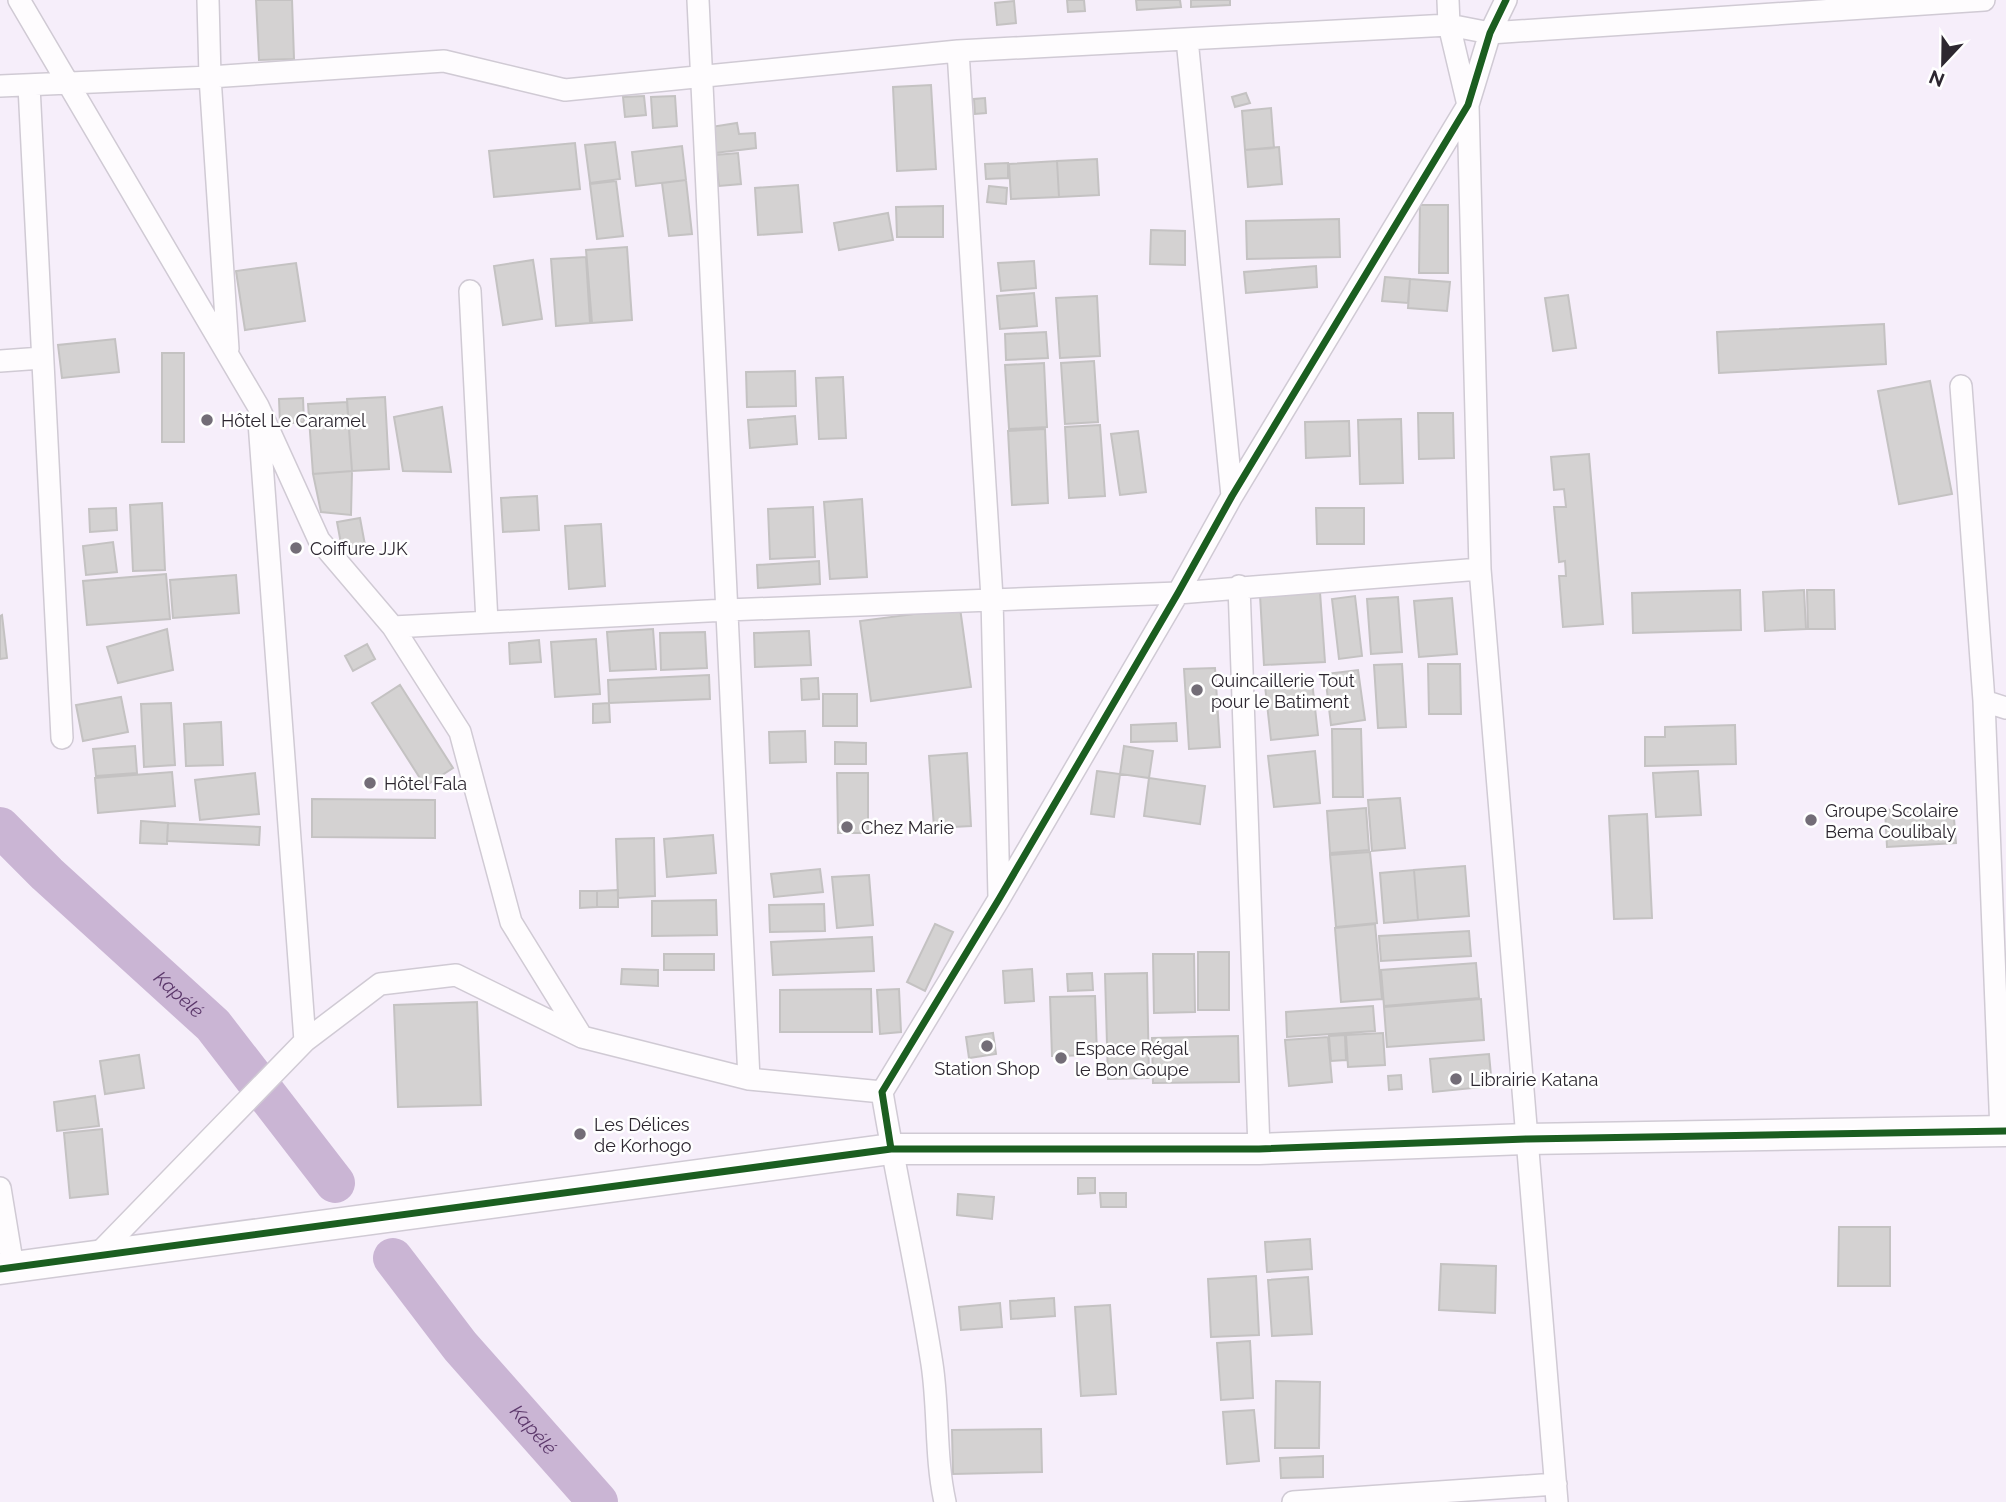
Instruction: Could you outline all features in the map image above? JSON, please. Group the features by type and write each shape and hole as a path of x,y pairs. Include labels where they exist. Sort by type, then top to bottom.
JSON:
{"street":[{"path":"19,0 258,406 319,540 393,627 460,732 510,922 582,1037"},
{"path":"208,0 210,77 229,355"},
{"path":"698,0 749,1079"},
{"path":"1293,1502 1557,1493 1480,569 1468,105 1449,25 1448,0"},
{"path":"945,1502 938,1472 937,1396 922,1295 881,1091 999,899 1232,496 1468,105 1490,33 1506,0"},
{"path":"0,86 70,85 443,61 565,90 958,51 1449,25 1490,33 1984,0"},
{"path":"1187,39 1232,496"},
{"path":"958,51 992,598 999,899"},
{"path":"29,86 62,738"},
{"path":"470,290 487,622"},
{"path":"0,361 42,358"},
{"path":"0,1188 7,1268 891,1149 1259,1149 1527,1139 2003,1131 1984,701 1961,386"},
{"path":"258,406 305,1041"},
{"path":"393,627 992,598 1178,593 1238,586 1480,569"},
{"path":"1238,586 1259,1149"},
{"path":"1984,701 2006,708"},
{"path":"97,1255 305,1041 380,984 456,975 582,1037 749,1079 881,1091"}],"building":[{"path":"256,0 292,0 294,59 259,60"},
{"path":"1067,0 1084,0 1085,11 1068,12"},
{"path":"1136,0 1180,0 1181,7 1137,10"},
{"path":"1191,0 1230,0 1230,5 1191,7"},
{"path":"1014,1 1016,23 997,25 995,3"},
{"path":"931,85 936,169 897,171 893,87"},
{"path":"1246,93 1250,103 1235,107 1232,97"},
{"path":"644,96 646,115 625,117 623,97"},
{"path":"675,96 677,126 653,128 651,97"},
{"path":"985,98 986,113 975,114 974,99"},
{"path":"1271,108 1274,148 1245,150 1242,111"},
{"path":"737,123 739,134 755,133 756,148 715,153 711,127"},
{"path":"615,142 620,179 590,183 585,145"},
{"path":"575,143 580,189 494,197 489,151"},
{"path":"682,146 686,180 636,186 632,152"},
{"path":"1279,147 1282,184 1248,187 1245,150"},
{"path":"738,153 741,184 719,186 715,155"},
{"path":"1097,159 1099,195 1059,197 1057,161"},
{"path":"1057,161 1059,197 1011,199 1009,164"},
{"path":"1008,163 1008,178 986,179 985,164"},
{"path":"686,180 692,234 669,236 662,183"},
{"path":"616,181 623,236 597,239 590,184"},
{"path":"798,185 802,232 758,235 755,188"},
{"path":"989,186 1007,188 1006,204 987,202"},
{"path":"1420,205 1448,205 1448,273 1419,273"},
{"path":"943,206 943,237 897,237 896,207"},
{"path":"888,213 893,240 839,250 834,223"},
{"path":"1339,219 1340,257 1247,259 1246,221"},
{"path":"1151,230 1185,231 1185,265 1150,264"},
{"path":"627,247 632,320 592,323 586,250"},
{"path":"586,257 590,323 556,326 551,259"},
{"path":"533,260 542,319 503,325 494,266"},
{"path":"1034,261 1036,288 1001,291 998,263"},
{"path":"296,263 305,321 245,330 236,271"},
{"path":"1316,266 1317,287 1246,293 1244,272"},
{"path":"1385,277 1410,279 1408,303 1382,301"},
{"path":"1410,279 1450,282 1447,311 1408,308"},
{"path":"1034,293 1037,326 1000,329 997,296"},
{"path":"1568,295 1576,348 1553,351 1545,298"},
{"path":"1097,296 1100,356 1060,358 1056,298"},
{"path":"1884,324 1886,364 1719,373 1717,332"},
{"path":"1046,332 1048,358 1006,360 1005,334"},
{"path":"115,339 119,372 62,378 58,345"},
{"path":"162,353 184,353 184,442 162,442"},
{"path":"1094,361 1098,422 1065,424 1061,363"},
{"path":"1044,363 1047,427 1009,429 1005,365"},
{"path":"795,371 796,406 747,407 746,372"},
{"path":"843,377 846,438 819,439 816,378"},
{"path":"1930,381 1952,494 1899,504 1878,391"},
{"path":"385,397 389,469 352,471 347,399"},
{"path":"303,398 304,422 280,424 279,399"},
{"path":"347,402 352,471 313,474 308,404"},
{"path":"442,407 451,472 403,471 394,417"},
{"path":"1418,413 1453,413 1454,458 1419,459"},
{"path":"795,416 797,444 750,448 748,420"},
{"path":"1401,419 1403,483 1360,484 1358,420"},
{"path":"1349,421 1350,456 1306,458 1305,422"},
{"path":"1100,425 1105,496 1069,498 1065,427"},
{"path":"1045,429 1048,503 1012,505 1008,431"},
{"path":"1138,431 1146,492 1120,495 1111,434"},
{"path":"1589,454 1603,624 1563,627 1559,576 1566,576 1565,561 1559,562 1554,507 1566,507 1564,489 1554,490 1551,457"},
{"path":"352,471 351,515 321,512 313,474"},
{"path":"537,496 539,530 503,532 501,498"},
{"path":"862,499 867,577 830,579 824,502"},
{"path":"162,503 165,570 133,571 130,505"},
{"path":"813,507 815,557 770,559 768,509"},
{"path":"116,508 117,530 90,532 89,509"},
{"path":"1316,508 1364,508 1364,544 1317,544"},
{"path":"360,518 365,545 342,549 337,522"},
{"path":"601,524 605,586 569,589 565,526"},
{"path":"113,542 117,572 86,575 83,546"},
{"path":"819,561 820,584 758,588 757,565"},
{"path":"166,574 170,619 87,625 83,581"},
{"path":"236,575 239,613 173,618 170,580"},
{"path":"1740,590 1741,630 1633,633 1632,593"},
{"path":"1804,590 1806,629 1765,631 1763,592"},
{"path":"1807,590 1834,590 1835,629 1808,629"},
{"path":"1320,592 1325,662 1264,665 1260,595"},
{"path":"1355,596 1362,656 1339,659 1332,599"},
{"path":"1398,597 1402,652 1371,654 1367,599"},
{"path":"1452,598 1457,654 1419,657 1414,601"},
{"path":"960,608 971,687 871,701 860,621"},
{"path":"2,615 7,658 0,659 0,616"},
{"path":"167,629 173,670 118,683 107,647"},
{"path":"653,629 656,669 610,671 607,632"},
{"path":"809,631 811,665 755,667 754,633"},
{"path":"705,632 707,668 661,670 660,633"},
{"path":"596,639 600,694 555,697 551,642"},
{"path":"539,640 541,662 510,664 509,643"},
{"path":"367,644 375,659 353,671 345,656"},
{"path":"1402,664 1406,727 1378,728 1374,665"},
{"path":"1428,664 1460,664 1461,714 1429,714"},
{"path":"1215,668 1220,747 1189,749 1184,669"},
{"path":"1358,670 1365,720 1331,725 1325,674"},
{"path":"709,675 710,699 609,703 608,680"},
{"path":"818,678 819,699 802,700 801,679"},
{"path":"1312,681 1318,735 1271,740 1265,686"},
{"path":"400,685 453,768 425,786 372,703"},
{"path":"823,694 857,694 857,726 823,726"},
{"path":"121,697 128,732 83,741 76,705"},
{"path":"171,703 175,765 144,767 141,704"},
{"path":"609,703 610,722 593,723 593,704"},
{"path":"221,722 223,765 186,766 184,724"},
{"path":"1176,723 1177,741 1131,742 1131,725"},
{"path":"1735,725 1736,764 1645,766 1645,737 1665,737 1665,727"},
{"path":"1332,729 1361,729 1363,797 1333,797"},
{"path":"805,731 806,762 770,763 769,732"},
{"path":"835,742 866,743 866,764 835,764"},
{"path":"135,746 137,773 96,776 93,749"},
{"path":"1124,746 1153,751 1149,778 1120,774"},
{"path":"1315,751 1320,803 1274,807 1268,756"},
{"path":"967,753 971,826 934,828 929,756"},
{"path":"1097,771 1120,774 1114,817 1091,814"},
{"path":"1698,771 1701,815 1656,817 1653,773"},
{"path":"172,772 175,806 98,813 95,778"},
{"path":"255,773 259,814 200,820 195,780"},
{"path":"837,773 868,773 868,833 838,833"},
{"path":"1149,778 1205,786 1200,824 1144,816"},
{"path":"1400,798 1405,848 1372,851 1368,800"},
{"path":"312,799 435,800 435,838 312,837"},
{"path":"1953,806 1956,843 1887,847 1885,810"},
{"path":"1366,808 1369,850 1330,853 1327,811"},
{"path":"1647,814 1652,918 1614,919 1609,816"},
{"path":"141,821 168,823 167,844 140,843"},
{"path":"168,823 260,827 259,845 167,841"},
{"path":"713,835 716,873 667,877 664,839"},
{"path":"654,838 655,896 618,898 616,839"},
{"path":"1370,852 1377,923 1336,927 1330,855"},
{"path":"1465,866 1469,916 1418,920 1414,870"},
{"path":"820,869 823,892 774,897 771,874"},
{"path":"1414,870 1418,920 1384,923 1380,873"},
{"path":"869,875 873,925 837,928 832,877"},
{"path":"618,890 618,907 597,907 597,891"},
{"path":"580,891 597,891 597,907 580,908"},
{"path":"716,900 717,935 652,936 652,901"},
{"path":"824,904 825,931 770,932 769,905"},
{"path":"935,924 953,932 925,991 907,982"},
{"path":"1375,924 1382,999 1341,1002 1335,928"},
{"path":"1469,931 1471,956 1381,961 1379,936"},
{"path":"872,937 874,971 773,975 771,942"},
{"path":"1198,952 1229,952 1229,1010 1198,1010"},
{"path":"664,954 714,954 714,970 664,970"},
{"path":"1153,954 1194,954 1195,1012 1154,1013"},
{"path":"1476,963 1479,998 1384,1006 1381,970"},
{"path":"622,969 658,970 658,986 621,984"},
{"path":"1032,969 1034,1001 1005,1003 1003,971"},
{"path":"1092,973 1093,990 1068,991 1067,974"},
{"path":"1147,973 1149,1078 1108,1079 1105,974"},
{"path":"871,989 872,1032 780,1032 780,990"},
{"path":"899,989 901,1032 880,1034 877,990"},
{"path":"1095,996 1097,1055 1052,1056 1050,997"},
{"path":"1481,999 1484,1040 1387,1047 1384,1007"},
{"path":"477,1002 481,1105 398,1107 394,1005"},
{"path":"1373,1006 1375,1031 1287,1037 1286,1012"},
{"path":"993,1033 996,1054 969,1058 966,1037"},
{"path":"1383,1033 1385,1065 1348,1067 1346,1035"},
{"path":"1345,1035 1346,1060 1331,1061 1329,1036"},
{"path":"1238,1036 1239,1082 1153,1083 1152,1038"},
{"path":"1328,1037 1332,1082 1289,1086 1285,1040"},
{"path":"1489,1054 1492,1086 1433,1092 1430,1059"},
{"path":"139,1055 144,1088 105,1094 100,1061"},
{"path":"1401,1075 1402,1089 1389,1090 1388,1076"},
{"path":"95,1096 99,1126 57,1131 54,1102"},
{"path":"102,1129 108,1194 70,1198 64,1133"},
{"path":"1078,1178 1095,1178 1095,1193 1078,1194"},
{"path":"1100,1193 1126,1193 1126,1207 1101,1207"},
{"path":"958,1194 994,1197 992,1219 957,1215"},
{"path":"1839,1227 1890,1227 1890,1286 1838,1286"},
{"path":"1310,1239 1312,1269 1267,1272 1265,1242"},
{"path":"1441,1264 1496,1266 1495,1313 1439,1310"},
{"path":"1256,1276 1259,1335 1211,1337 1208,1279"},
{"path":"1308,1277 1312,1334 1272,1336 1268,1280"},
{"path":"1054,1298 1055,1316 1011,1319 1010,1301"},
{"path":"1000,1303 1002,1327 961,1330 959,1307"},
{"path":"1110,1305 1116,1394 1081,1396 1075,1307"},
{"path":"1250,1341 1253,1398 1221,1400 1217,1343"},
{"path":"1276,1381 1320,1382 1319,1448 1275,1448"},
{"path":"1254,1410 1259,1461 1227,1464 1223,1412"},
{"path":"1041,1429 1042,1472 953,1474 952,1430"},
{"path":"1323,1456 1323,1477 1281,1478 1280,1458"}],"waterway":[{"name":"Kapélé","path":"0,827 47,874 213,1025 335,1183"},
{"name":"Kapélé","path":"393,1258 460,1346 598,1502"}],"cycle path":[{"path":"891,1149 882,1092 999,899 1232,496 1468,105 1490,33 1506,0"},
{"path":"0,1269 891,1149 1259,1149 1527,1139 2006,1131"}],"place":[{"name":"Hôtel Le Caramel","path":"207,420"},
{"name":"Coiffure JJK","path":"296,548"},
{"name":"Quincaillerie Tout pour le Batiment","path":"1197,690"},
{"name":"Hôtel Fala","path":"370,783"},
{"name":"Groupe Scolaire Bema Coulibaly","path":"1811,820"},
{"name":"Chez Marie","path":"847,827"},
{"name":"Station Shop","path":"987,1046"},
{"name":"Espace Régal le Bon Goupe","path":"1061,1058"},
{"name":"Librairie Katana","path":"1456,1079"},
{"name":"Les Délices de Korhogo","path":"580,1134"}]}
